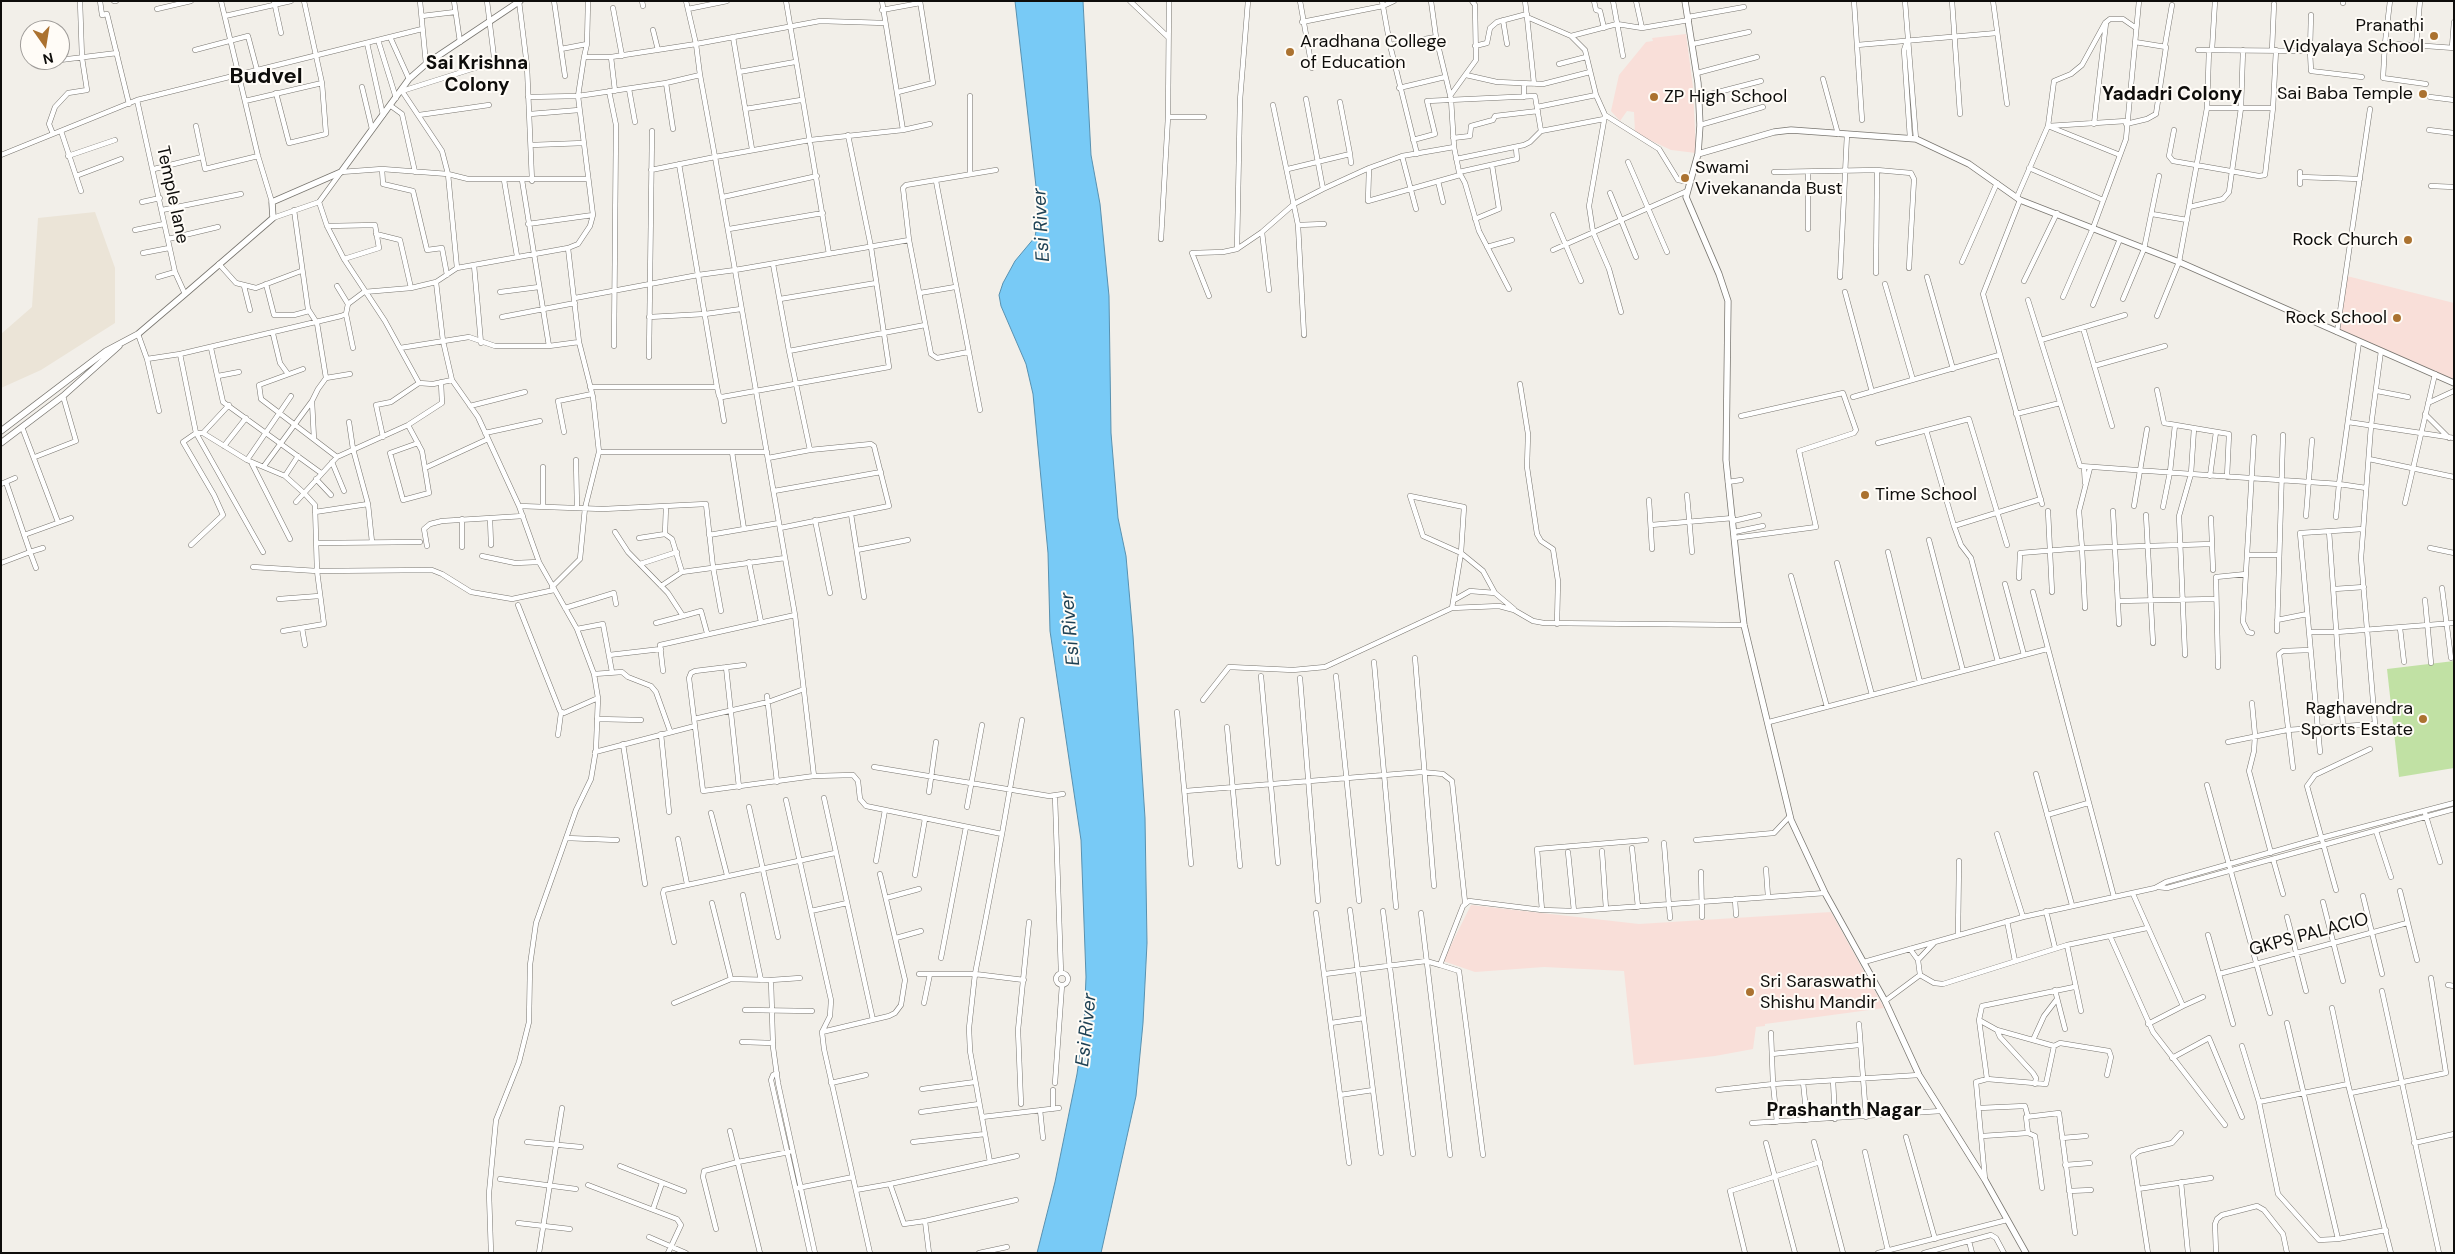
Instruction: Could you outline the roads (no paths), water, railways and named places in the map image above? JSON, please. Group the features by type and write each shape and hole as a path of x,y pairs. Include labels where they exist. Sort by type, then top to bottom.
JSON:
{"street":[{"path":"53,134 49,124 55,107 68,93 87,90 82,58 80,1"},
{"path":"100,1 102,15 107,14 129,104"},
{"path":"157,9 191,1"},
{"path":"221,1 258,156 272,202 273,218"},
{"path":"224,16 275,3 291,1"},
{"path":"276,93 289,143 326,134 322,84 304,1"},
{"path":"420,1 426,64"},
{"path":"454,1 460,42"},
{"path":"487,1 496,65"},
{"path":"554,1 565,76"},
{"path":"353,348 346,314 348,304 364,292 411,288 436,282 457,268 568,248 578,244 583,237 590,226 593,215 578,96 587,44 588,1"},
{"path":"686,1 696,44 714,157 729,230 754,391 767,452 795,615 814,776"},
{"path":"688,9 727,1"},
{"path":"786,1 801,100 817,176 829,254"},
{"path":"882,1 903,130"},
{"path":"1130,1 1168,37"},
{"path":"1161,239 1168,117 1169,1"},
{"path":"1237,248 1240,100 1248,1"},
{"path":"1300,1 1302,22 1312,68"},
{"path":"1302,22 1394,1"},
{"path":"1431,1 1436,37 1450,97 1456,159 1475,219 1509,289"},
{"path":"1450,97 1476,60 1474,5 1472,1"},
{"path":"1525,1 1534,84"},
{"path":"1594,1 1596,10 1600,10 1604,28"},
{"path":"1613,1 1624,56"},
{"path":"1636,1 1642,28"},
{"path":"1685,1 1689,18 1699,97 1700,125 1698,154 1686,196 1719,274 1728,301 1725,383 1726,460 1744,625 1769,722 1790,816 1824,893 1885,1000 1919,1075 1985,1180 2026,1253"},
{"path":"1854,1 1862,120"},
{"path":"1905,1 1907,41 1910,49 1913,139"},
{"path":"1952,1 1960,114"},
{"path":"1993,1 2007,104"},
{"path":"2063,297 2093,228 2126,139 2126,122 2139,1"},
{"path":"2157,316 2179,262 2187,220 2207,108 2214,1"},
{"path":"2390,1 2383,78 2426,84"},
{"path":"2416,46 2420,1"},
{"path":"1,431 106,351 138,334 273,218 319,202 409,79 426,64 519,2 527,66 532,181"},
{"path":"882,10 920,2 933,83 898,92"},
{"path":"275,3 281,33"},
{"path":"1383,4 1399,88 1417,154"},
{"path":"2174,130 2171,159 2233,172 2262,176 2267,173 2274,108 2274,4"},
{"path":"2048,126 2126,122 2148,119 2156,114 2172,5"},
{"path":"1571,36 1617,24 1642,28 1744,7"},
{"path":"613,8 622,56"},
{"path":"422,16 456,12"},
{"path":"1475,46 1487,43 1490,28 1503,20 1527,15 1571,36 1585,50 1596,95 1605,117 1588,206 1593,232 1609,269 1622,312"},
{"path":"2311,15 2311,71 2362,77"},
{"path":"1954,526 2042,502 1999,356 1983,294 2029,168 2048,126 2054,81 2071,74 2082,65 2106,22 2110,19 2123,19 2132,23 2136,28"},
{"path":"1503,20 1507,44"},
{"path":"584,57 622,56 820,21 885,23"},
{"path":"2094,124 2106,22"},
{"path":"2385,43 2453,48 2454,22"},
{"path":"1,156 137,100 422,29"},
{"path":"653,30 658,50"},
{"path":"1692,44 1749,32"},
{"path":"1857,45 1997,33"},
{"path":"195,50 248,36 257,70"},
{"path":"390,37 409,79"},
{"path":"733,37 752,150"},
{"path":"1390,45 1436,37"},
{"path":"378,40 396,98"},
{"path":"366,42 383,115"},
{"path":"2135,42 2165,45"},
{"path":"561,49 587,44"},
{"path":"2198,50 2310,51"},
{"path":"2189,208 2226,198 2229,192 2241,108 2243,50"},
{"path":"70,59 117,53"},
{"path":"611,57 616,90"},
{"path":"1559,64 1586,57"},
{"path":"1696,73 1757,57"},
{"path":"739,72 795,62"},
{"path":"402,91 478,67 496,65 527,66"},
{"path":"1466,75 1497,82 1543,84 1590,72"},
{"path":"528,97 578,96 666,83 700,75"},
{"path":"1399,88 1445,77"},
{"path":"1823,79 1838,134"},
{"path":"1699,97 1761,81"},
{"path":"666,83 673,129"},
{"path":"245,101 322,84"},
{"path":"1524,84 1524,97"},
{"path":"362,87 372,129"},
{"path":"629,89 635,122"},
{"path":"402,91 442,151 448,174 457,268"},
{"path":"609,91 616,125 614,346"},
{"path":"1453,138 1470,136 1471,126 1493,120 1495,116 1537,109 1596,95"},
{"path":"970,96 970,174"},
{"path":"1413,140 1435,134 1427,101 1450,97 1535,96 1541,130"},
{"path":"2430,97 2454,100"},
{"name":"Temple lane","path":"137,100 154,169 169,248 175,272 185,294"},
{"path":"745,109 801,100"},
{"path":"1306,100 1323,190"},
{"path":"1340,102 1351,163"},
{"path":"419,115 489,105"},
{"path":"1273,105 1288,169 1298,225 1304,335"},
{"path":"391,106 402,114 415,172"},
{"path":"1700,125 1763,107"},
{"path":"2207,108 2274,108"},
{"path":"2337,332 2370,109"},
{"path":"530,114 579,110"},
{"path":"1168,117 1204,117"},
{"path":"1456,159 1516,148 1530,142 1541,130 1605,117 1659,149 1678,180 1690,182"},
{"path":"651,170 810,140 903,130 930,124"},
{"path":"196,126 205,169 258,156"},
{"path":"2048,126 2120,155"},
{"path":"2429,130 2454,133"},
{"path":"61,131 81,190"},
{"path":"648,357 651,284 652,131"},
{"path":"1698,154 1774,132 1847,134 1913,139 1969,164 2019,199 2179,262 2454,383"},
{"path":"1840,277 1847,134"},
{"path":"720,397 888,368 870,247 848,135"},
{"path":"68,156 115,140"},
{"path":"531,145 584,143"},
{"path":"1209,296 1192,252 1224,252 1237,248 1262,232 1294,204 1369,168 1402,156 1454,147"},
{"path":"1369,168 1368,201 1460,173 1517,160 1516,148"},
{"path":"1288,169 1350,154"},
{"path":"1402,156 1416,209"},
{"path":"154,169 202,157"},
{"path":"76,176 121,159"},
{"path":"1628,162 1667,252"},
{"path":"679,164 724,422"},
{"path":"1475,219 1499,209 1492,165"},
{"path":"2029,168 2103,200"},
{"path":"272,202 341,172 382,169 448,174 468,179 532,181 588,179"},
{"path":"382,169 383,184 414,191 427,250 442,248 447,275"},
{"path":"968,352 933,357 925,325 903,188 906,185 996,170"},
{"path":"1876,273 1877,170"},
{"path":"1774,172 1877,170 1911,173 1914,179 1909,268"},
{"path":"1808,172 1808,229"},
{"path":"2300,184 2300,174 2360,179"},
{"path":"723,197 817,176"},
{"path":"2123,299 2144,249 2159,176"},
{"path":"504,180 517,256"},
{"path":"522,180 549,346"},
{"path":"936,181 980,410"},
{"path":"1438,181 1443,202"},
{"path":"1962,262 1997,183"},
{"path":"2431,186 2454,187"},
{"path":"1553,250 1647,206 1687,191"},
{"path":"1610,193 1636,257"},
{"path":"162,210 241,194"},
{"path":"142,202 160,198"},
{"path":"319,202 327,226 344,259 364,292 385,321 419,383"},
{"path":"264,466 312,401 326,378 317,323 310,311 301,271 294,210"},
{"path":"729,230 823,212"},
{"path":"2024,281 2057,213"},
{"path":"2152,214 2187,220"},
{"path":"528,224 593,215"},
{"path":"1553,216 1581,281"},
{"path":"135,230 164,224"},
{"path":"327,226 375,224 379,248 344,259"},
{"path":"1298,225 1324,224"},
{"path":"168,239 218,227"},
{"path":"1262,232 1269,290"},
{"path":"376,234 400,240 411,288"},
{"path":"2093,304 2120,239"},
{"path":"502,317 542,309 615,289 910,240"},
{"path":"1487,246 1512,240"},
{"path":"143,253 169,248"},
{"path":"253,567 317,571 432,570 471,592 512,599 553,589 580,559 585,508 599,452 592,394 580,342 568,248"},
{"path":"219,264 236,283 256,288 301,271"},
{"path":"774,264 788,351 810,450"},
{"path":"474,265 482,343"},
{"path":"158,277 175,272"},
{"path":"1927,276 1953,369"},
{"path":"436,282 444,341 452,380 470,406 485,433 520,506 539,562 577,629 594,674 598,698 595,752 590,779 576,810 536,923 530,965 528,1022 520,1062 496,1120 489,1193 491,1253"},
{"path":"780,300 876,283"},
{"path":"266,284 274,315 310,311"},
{"path":"1885,284 1913,380"},
{"path":"244,286 250,310"},
{"path":"337,286 348,304"},
{"path":"500,292 539,287"},
{"path":"920,293 955,287"},
{"path":"1845,292 1872,392"},
{"path":"2028,300 2080,466 2339,484 2366,488"},
{"path":"649,317 705,314 741,308"},
{"path":"146,359 211,348 317,323 346,314"},
{"path":"2041,340 2125,315"},
{"path":"788,351 925,325"},
{"path":"2083,328 2112,426"},
{"path":"138,334 159,411"},
{"path":"273,334 280,363 288,374"},
{"path":"400,348 469,337 495,346 549,346 580,342"},
{"path":"2336,517 2359,342"},
{"path":"1,443 63,396 120,345"},
{"path":"2094,366 2165,346"},
{"path":"211,348 223,402 229,404 321,473"},
{"path":"2228,742 2255,735 2316,726 2375,724 2361,558 2371,426 2381,351"},
{"path":"180,354 196,433 263,552"},
{"path":"1853,397 1999,356"},
{"path":"303,369 259,385 261,399 337,456"},
{"path":"218,376 239,372"},
{"path":"326,378 350,374"},
{"path":"2405,503 2435,374"},
{"path":"383,437 376,405 390,402 419,383 452,380"},
{"path":"296,502 337,456 408,425 442,402 441,382"},
{"path":"1520,384 1528,434 1526,467 1537,534 1541,541 1553,549 1558,581 1557,624"},
{"path":"590,387 717,387"},
{"path":"2157,390 2162,421 2230,435 2227,477"},
{"path":"2377,391 2408,397"},
{"path":"2428,403 2454,391"},
{"path":"470,406 526,392"},
{"path":"1734,535 1815,528 1818,525 1799,452 1854,433 1856,430 1843,393 1741,416"},
{"path":"564,432 558,401 592,394"},
{"path":"35,457 76,440 63,396"},
{"path":"249,461 264,432 291,396"},
{"path":"312,401 314,439"},
{"path":"2016,414 2060,403"},
{"path":"203,433 229,404"},
{"path":"2425,414 2451,438"},
{"path":"224,446 246,418"},
{"path":"1878,443 1969,419 2007,545"},
{"path":"485,433 540,421"},
{"path":"349,422 353,449 368,504 372,542"},
{"path":"2348,422 2451,438"},
{"path":"408,425 418,443 422,451 429,493 403,500 390,453 418,443"},
{"path":"2163,508 2170,472 2175,425"},
{"path":"22,427 35,457 58,522"},
{"path":"2185,655 2179,516 2192,474 2194,428"},
{"path":"2134,506 2147,429"},
{"path":"1926,430 1954,526 1961,545 1969,553 1998,662"},
{"path":"2210,476 2216,432"},
{"path":"191,545 223,515 214,495 183,442 196,433 203,433 249,461 285,476 315,505 317,571 324,624 283,631"},
{"path":"2277,631 2283,435"},
{"path":"2252,633 2248,632 2243,622 2254,438"},
{"path":"425,468 488,439"},
{"path":"2306,516 2312,440"},
{"path":"709,535 815,520 889,506 872,444 810,450 768,458"},
{"path":"599,452 767,452"},
{"path":"732,452 744,529"},
{"path":"285,476 298,456"},
{"path":"2368,459 2454,477"},
{"path":"576,460 577,508"},
{"path":"249,461 290,539"},
{"path":"332,462 344,491"},
{"path":"543,467 543,507"},
{"path":"2084,467 2085,483"},
{"path":"2085,608 2079,511 2090,468"},
{"path":"774,491 881,472"},
{"path":"15,478 4,483 36,568"},
{"path":"316,480 331,495"},
{"path":"1728,482 1741,480"},
{"path":"1686,495 1692,552"},
{"path":"1452,608 1460,553 1464,507 1410,496 1423,536 1460,553 1483,571 1495,593 1508,602 1514,610"},
{"path":"1649,500 1652,549"},
{"path":"316,512 368,504"},
{"path":"520,506 585,508 706,504 713,567 721,611"},
{"path":"666,506 665,534 674,543 682,572"},
{"path":"2048,511 2052,592"},
{"path":"2113,511 2119,624"},
{"path":"851,514 864,596"},
{"path":"1651,525 1733,519 1759,515"},
{"path":"2146,515 2153,643"},
{"path":"427,546 424,529 426,526 442,521 523,516"},
{"path":"24,535 71,518"},
{"path":"490,518 491,545"},
{"path":"2212,518 2213,570"},
{"path":"462,519 462,547"},
{"path":"815,520 830,593"},
{"path":"1734,535 1763,526"},
{"path":"2320,752 2316,726 2300,533 2363,529"},
{"path":"2329,531 2343,725"},
{"path":"615,532 628,552 662,586 682,616"},
{"path":"639,538 665,534"},
{"path":"857,550 908,540"},
{"path":"1929,540 1963,670"},
{"path":"317,543 420,542"},
{"path":"2019,578 2020,553 2082,548 2212,544"},
{"path":"1,563 43,548"},
{"path":"2430,548 2454,553"},
{"path":"640,564 677,552"},
{"path":"1888,552 1920,682"},
{"path":"2248,555 2278,555"},
{"path":"482,556 510,562 539,562"},
{"path":"662,586 682,572 785,558"},
{"path":"749,562 761,622"},
{"path":"1836,564 1872,695"},
{"path":"2218,667 2216,577 2246,574"},
{"path":"1791,576 1827,707"},
{"path":"2005,584 2024,655"},
{"path":"2334,589 2364,587"},
{"path":"2442,588 2451,658"},
{"path":"1453,600 1470,591 1495,593"},
{"path":"2033,592 2114,897"},
{"path":"564,608 614,593 616,604"},
{"path":"279,599 319,596"},
{"path":"2118,601 2215,599"},
{"path":"2425,600 2431,663"},
{"path":"518,605 561,712 558,735"},
{"path":"1203,700 1229,667 1294,670 1325,667 1452,608 1499,606 1514,610 1533,621 1557,624 1744,625"},
{"path":"656,623 701,611 707,633"},
{"path":"2277,620 2307,614"},
{"path":"663,671 660,645 707,633 795,615"},
{"path":"2309,632 2337,632 2454,623"},
{"path":"577,629 603,624 612,672"},
{"path":"302,628 305,645"},
{"path":"2400,628 2404,662"},
{"path":"1769,722 2047,648"},
{"path":"609,655 661,649"},
{"path":"2293,768 2279,654 2310,650"},
{"path":"1415,658 1434,886"},
{"path":"1374,662 1396,907"},
{"path":"744,665 690,674 702,791 814,776 853,775 858,781 862,804 1002,834"},
{"path":"726,668 739,787"},
{"path":"594,674 624,673 628,677 654,689 666,716 670,731"},
{"path":"1261,676 1278,863"},
{"path":"1336,676 1359,901"},
{"path":"1300,678 1318,901"},
{"path":"694,719 768,702 804,689"},
{"path":"767,696 777,782"},
{"path":"561,712 598,698"},
{"path":"2252,702 2255,735 2250,771 2271,853"},
{"path":"1177,712 1191,864"},
{"path":"597,719 641,720"},
{"path":"990,1162 970,1051 969,1028 975,974 1011,790 1022,720"},
{"path":"967,807 982,725"},
{"path":"595,752 695,726"},
{"path":"1227,727 1240,866"},
{"path":"661,734 670,812"},
{"path":"929,792 936,742"},
{"path":"624,744 645,884"},
{"path":"2336,890 2307,786 2310,780 2370,749"},
{"path":"874,767 1011,790 1055,796 1063,794"},
{"path":"1185,791 1424,772 1443,774 1452,781 1465,902 1440,965"},
{"path":"2036,774 2072,905"},
{"path":"2207,785 2270,1013"},
{"path":"1055,796 1061,973 1056,980 1062,985"},
{"path":"824,798 873,1020"},
{"path":"786,800 831,1007 822,1032 831,1083 870,1253"},
{"path":"1864,962 2007,921 2072,905 2132,894 2158,887 2167,888 2321,838 2454,802"},
{"path":"2047,815 2088,803"},
{"path":"749,807 778,937"},
{"path":"2230,867 2273,859 2454,809"},
{"path":"876,861 885,810"},
{"path":"2424,810 2440,862"},
{"path":"711,813 727,875"},
{"path":"1696,840 1774,833 1790,816"},
{"path":"915,875 925,819"},
{"path":"941,958 966,827"},
{"path":"2376,831 2390,877"},
{"path":"1997,834 2023,917"},
{"path":"566,838 617,840"},
{"path":"678,839 687,884"},
{"path":"1542,910 1537,849 1646,840"},
{"path":"1664,843 1670,918"},
{"path":"1632,848 1638,907"},
{"path":"1602,851 1606,909"},
{"path":"674,942 663,891 687,884 835,852"},
{"path":"1568,852 1574,911"},
{"path":"2273,859 2283,894"},
{"path":"1958,935 1959,860"},
{"path":"1766,869 1768,897"},
{"path":"1701,872 1702,917"},
{"path":"822,1032 895,1013 904,995 905,980 880,874"},
{"path":"886,898 919,889"},
{"path":"2400,891 2417,960"},
{"path":"1465,902 1470,901 1542,910 1574,911 1824,893"},
{"path":"2132,894 2183,1006"},
{"path":"743,895 761,980"},
{"path":"2363,896 2382,974"},
{"path":"1735,899 1736,915"},
{"path":"810,911 847,902"},
{"path":"2323,902 2343,981"},
{"path":"712,903 731,979"},
{"path":"1350,910 1381,1153"},
{"path":"1383,911 1413,1154"},
{"path":"2046,912 2055,948"},
{"path":"1316,913 1349,1163"},
{"path":"1421,913 1450,1155"},
{"path":"2287,917 2306,992"},
{"path":"2007,921 2015,961"},
{"path":"1021,1104 1018,1030 1030,922"},
{"name":"GKPS PALACIO","path":"2219,974 2407,923"},
{"path":"1920,975 1934,983 1943,984 2055,948 2147,928"},
{"path":"896,938 921,932"},
{"path":"2208,935 2233,1024"},
{"path":"2110,936 2148,1024 2172,1058 2225,1125"},
{"path":"1918,960 1935,942"},
{"path":"2067,945 2074,986 2081,1011"},
{"path":"1910,949 1918,960 1920,975"},
{"path":"1325,974 1426,962 1459,971 1483,1155"},
{"path":"1055,1083 1062,985 1068,979 1067,975 1061,973"},
{"path":"919,974 975,974 1024,980"},
{"path":"924,1003 930,974"},
{"path":"1885,1000 1920,975"},
{"path":"674,1003 731,979 771,980 800,978"},
{"path":"2351,1094 2446,1073 2431,978"},
{"path":"771,980 773,1042 777,1073 810,1253"},
{"path":"1987,1080 1979,1020 1981,1008 1984,1005 2074,986"},
{"path":"2055,990 2065,1029"},
{"path":"2382,991 2439,1253"},
{"path":"2148,1024 2203,997"},
{"path":"2033,1040 2044,1016 2057,999"},
{"path":"2332,1008 2348,1084 2391,1253"},
{"path":"745,1010 812,1011"},
{"path":"1331,1023 1364,1018"},
{"path":"1979,1020 1997,1030 2054,1046 2060,1043 2109,1051 2111,1056 2107,1075"},
{"path":"2287,1023 2338,1240"},
{"path":"1859,1024 1859,1045 1866,1116"},
{"path":"1997,1030 2000,1037 2036,1078 2036,1084"},
{"path":"1771,1033 1777,1122"},
{"path":"2172,1058 2209,1038 2242,1117"},
{"path":"742,1042 773,1042"},
{"path":"1772,1054 1859,1045"},
{"path":"1985,1180 1976,1082 1987,1080 2036,1084 2047,1083 2054,1046"},
{"path":"2242,1046 2258,1102 2278,1194 2319,1240 2338,1240 2386,1230"},
{"path":"777,1073 773,1075 771,1080 787,1153 816,1253"},
{"path":"831,1083 866,1075"},
{"path":"1718,1090 1773,1084 1919,1075"},
{"path":"1833,1080 1835,1118"},
{"path":"922,1089 975,1082"},
{"path":"1803,1082 1808,1120"},
{"path":"2258,1102 2348,1084"},
{"path":"982,1117 1056,1109 1053,1090"},
{"path":"1340,1095 1373,1090"},
{"path":"921,1112 979,1104"},
{"path":"1978,1108 2025,1106 2028,1117 2026,1119 2028,1133"},
{"path":"539,1253 562,1108"},
{"path":"1040,1110 1043,1138"},
{"path":"1752,1123 1941,1111"},
{"path":"2028,1117 2059,1113 2074,1233"},
{"path":"730,1131 760,1253"},
{"path":"1982,1136 2028,1133 2034,1136 2042,1188"},
{"path":"2148,1253 2133,1156 2139,1151 2172,1143 2181,1133"},
{"path":"914,1142 985,1134"},
{"path":"2414,1143 2454,1134"},
{"path":"2062,1138 2086,1136"},
{"path":"1906,1137 1935,1239"},
{"path":"527,1142 581,1147"},
{"path":"1814,1142 1843,1253"},
{"path":"1766,1143 1795,1253"},
{"path":"716,1229 703,1177 704,1171 738,1162 792,1152"},
{"path":"1864,1152 1888,1251"},
{"path":"856,1190 1017,1156"},
{"path":"1745,1253 1730,1191 1820,1162"},
{"path":"2066,1165 2090,1163"},
{"path":"620,1166 684,1191"},
{"path":"798,1188 853,1177"},
{"path":"2138,1188 2211,1178"},
{"path":"500,1179 576,1189"},
{"path":"653,1209 662,1182"},
{"path":"2181,1182 2188,1253"},
{"path":"890,1184 904,1224 926,1221 1016,1200"},
{"path":"588,1185 653,1209 680,1222 681,1226 668,1253"},
{"path":"2069,1191 2091,1190"},
{"path":"2216,1253 2215,1224 2217,1219 2222,1215 2258,1206 2264,1210 2284,1234 2287,1253"},
{"path":"1878,1253 2007,1220"},
{"path":"926,1221 929,1253"},
{"path":"518,1223 570,1229"},
{"path":"1924,1253 1991,1235 1996,1238 2004,1253"},
{"path":"649,1237 686,1253"},
{"path":"1969,1241 1972,1253"},
{"path":"980,1253 1007,1247"}],"water":[{"name":"Esi River","path":"1015,1 1083,1 1091,155 1100,204 1109,296 1111,433 1118,518 1126,556 1133,636 1145,818 1147,943 1143,1023 1136,1096 1101,1253 1037,1253 1055,1182 1077,1074 1084,1026 1086,977 1081,840 1050,631 1048,553 1033,394 1026,364 1001,306 999,295 1015,261 1035,237 1039,213"}],"place":[{"name":"Pranathi Vidyalaya School","path":"2434,36"},
{"name":"Aradhana College of Education","path":"1290,52"},
{"name":"Sai Baba Temple","path":"2423,94"},
{"name":"ZP High School","path":"1654,97"},
{"name":"Swami Vivekananda Bust","path":"1685,178"},
{"name":"Rock Church","path":"2408,240"},
{"name":"Rock School","path":"2397,318"},
{"name":"Time School","path":"1865,495"},
{"name":"Raghavendra Sports Estate","path":"2423,719"},
{"name":"Sri Saraswathi Shishu Mandir","path":"1750,992"}],"district":[{"name":"Sai Krishna Colony","path":"477,75"},
{"name":"Budvel","path":"266,77"},
{"name":"Yadadri Colony","path":"2172,95"},
{"name":"Prashanth Nagar","path":"1844,1111"}]}
